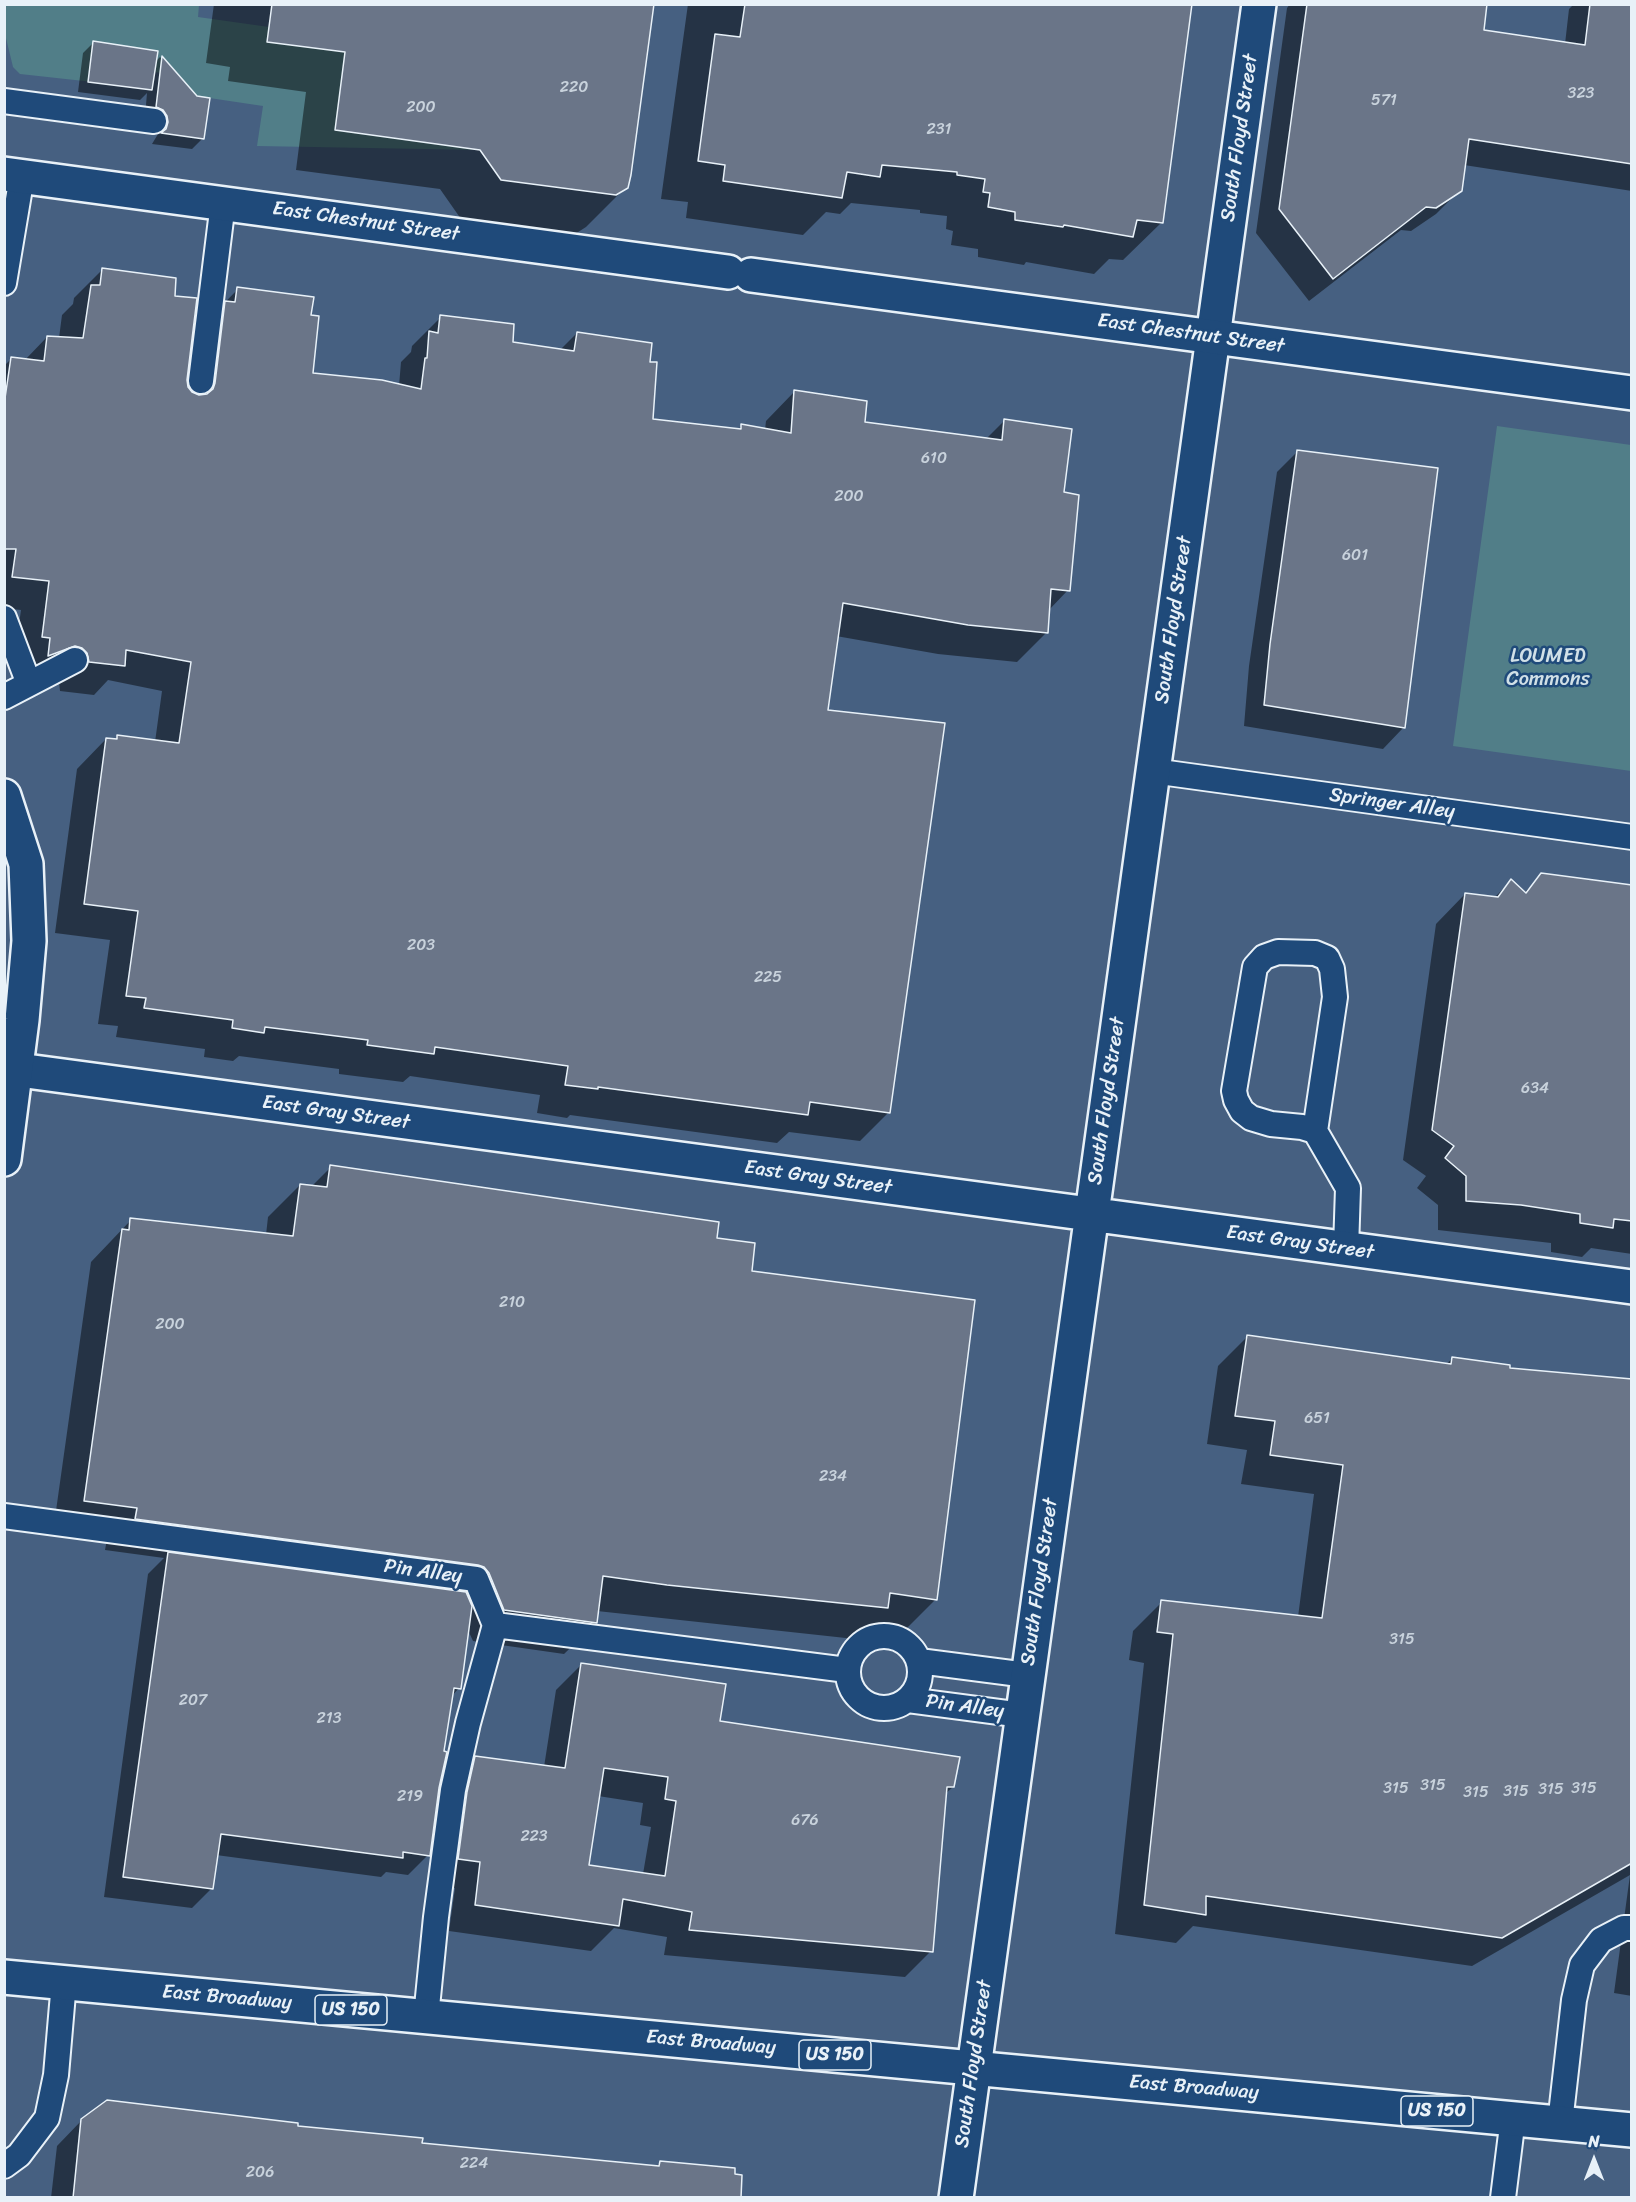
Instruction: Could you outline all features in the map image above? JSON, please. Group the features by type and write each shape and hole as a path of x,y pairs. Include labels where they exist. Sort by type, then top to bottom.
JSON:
{"street":[{"name":"South Floyd Street","path":"956,2198 1259,4"},
{"name":"East Chestnut Street","path":"14,175 1632,393"},
{"path":"4,796 26,864 29,941 10,1068 4,1159"},
{"name":"East Gray Street","path":"10,1068 1632,1287"},
{"name":"East Broadway","path":"4,1977 1632,2130"}],"lane":[{"path":"4,100 154,121"},
{"path":"4,283 14,175"},
{"path":"201,381 223,203"},
{"path":"4,618 29,684"},
{"path":"4,697 75,660"},
{"name":"Springer Alley","path":"1153,771 1632,837"},
{"path":"1316,1131 1302,1127 1271,1124 1251,1118 1242,1111 1234,1091 1255,967 1264,957 1278,952 1316,953 1327,958 1332,969 1335,997 1316,1131 1348,1188 1346,1249"},
{"name":"Pin Alley","path":"4,1516 476,1579 495,1625"},
{"path":"426,2017 436,1917 453,1790 468,1723 495,1625 847,1670 851,1656 860,1645 872,1638 886,1636 900,1640 911,1648 919,1661"},
{"name":"Pin Alley","path":"847,1670 849,1684 856,1696 868,1705 881,1708 896,1707 908,1700 916,1688 920,1675 919,1661 1027,1675"},
{"name":"Pin Alley","path":"908,1700 1022,1715"},
{"path":"1560,2123 1572,2010 1582,1965 1600,1940 1624,1928 1632,1928"},
{"path":"4,2166 19,2155 47,2118 56,2075 64,1982"},
{"path":"1503,2198 1513,2118"}],"shaded area":[{"path":"5,5 1631,5 1631,2197 1517,2197 1524,2120 973,2068 956,2197 5,2198"}],"green space":[{"path":"4,5 199,5 198,17 269,27 267,42 323,49 355,16 341,85 335,130 480,150 257,146 263,106 176,93 179,76 155,72 158,51 122,45 119,68 95,65 89,70 88,78 93,82 20,74 13,67 5,34"},
{"name":"LOUMED Commons","path":"1497,426 1631,445 1631,771 1453,746"}],"building":[{"path":"272,4 654,4 628,188 616,195 501,180 480,150 335,130 345,52 267,42"},
{"path":"745,4 1192,4 1163,223 1137,220 1133,237 1064,225 1063,227 1015,220 1015,212 988,207 990,193 983,192 985,179 957,175 957,172 882,165 880,177 847,172 842,198 723,181 725,165 698,161 715,34 740,37"},
{"path":"1307,4 1487,4 1484,30 1585,45 1590,4 1632,4 1632,164 1469,139 1462,191 1436,208 1426,207 1333,279 1279,209"},
{"path":"93,41 158,51 152,90 88,82"},
{"path":"162,56 197,96 210,98 204,139 161,133 166,129 168,122 163,110 156,107"},
{"path":"102,268 176,278 175,296 197,298 187,380 192,392 199,395 207,394 213,389 225,301 235,302 237,287 314,297 311,315 319,316 313,373 382,380 421,389 429,331 438,333 440,315 514,324 513,342 574,351 577,332 652,343 650,362 657,362 653,419 741,429 741,424 791,433 794,390 867,401 865,422 1002,440 1004,419 1072,429 1064,492 1079,495 1070,591 1051,589 1048,633 968,625 843,603 828,710 945,723 890,1113 810,1102 808,1115 598,1087 598,1089 565,1085 568,1066 435,1047 434,1054 367,1045 368,1040 265,1027 264,1033 232,1028 233,1020 144,1008 146,998 126,996 138,911 84,904 106,738 117,739 117,735 179,743 191,662 126,650 125,666 89,662 87,653 75,646 48,656 50,638 42,637 49,581 12,577 16,549 4,549 4,405 11,357 44,361 47,336 83,338 91,285 100,285"},
{"path":"1297,450 1438,468 1405,728 1264,705 1270,644"},
{"path":"1541,873 1632,885 1632,1221 1614,1219 1613,1228 1580,1223 1580,1214 1521,1205 1466,1201 1466,1176 1445,1158 1454,1146 1432,1130 1465,893 1498,897 1511,879 1526,893"},
{"path":"330,1165 719,1222 717,1238 755,1243 752,1271 975,1300 937,1600 890,1593 888,1608 667,1585 603,1576 597,1623 504,1610 489,1573 484,1567 478,1565 135,1519 137,1508 84,1501 122,1229 129,1230 130,1218 293,1236 300,1184 327,1187"},
{"path":"1247,1335 1451,1364 1452,1357 1510,1365 1510,1368 1632,1379 1632,1863 1502,1938 1206,1896 1206,1915 1144,1905 1173,1634 1157,1632 1161,1600 1322,1618 1343,1465 1270,1455 1275,1421 1235,1416"},
{"path":"168,1552 466,1592 472,1606 461,1689 454,1688 444,1751 447,1752 439,1788 430,1856 403,1852 403,1858 221,1834 213,1889 123,1877"},
{"path":"581,1663 726,1684 720,1721 960,1757 954,1787 947,1787 933,1952 689,1930 692,1912 623,1899 619,1926 475,1905 480,1862 458,1859 467,1792 475,1756 565,1768","holes":["604,1768 668,1777 665,1799 676,1801 665,1876 589,1865"]},
{"path":"107,2100 298,2123 298,2126 423,2138 422,2143 659,2166 660,2161 735,2168 735,2174 742,2175 741,2198 73,2198 81,2119"}]}
